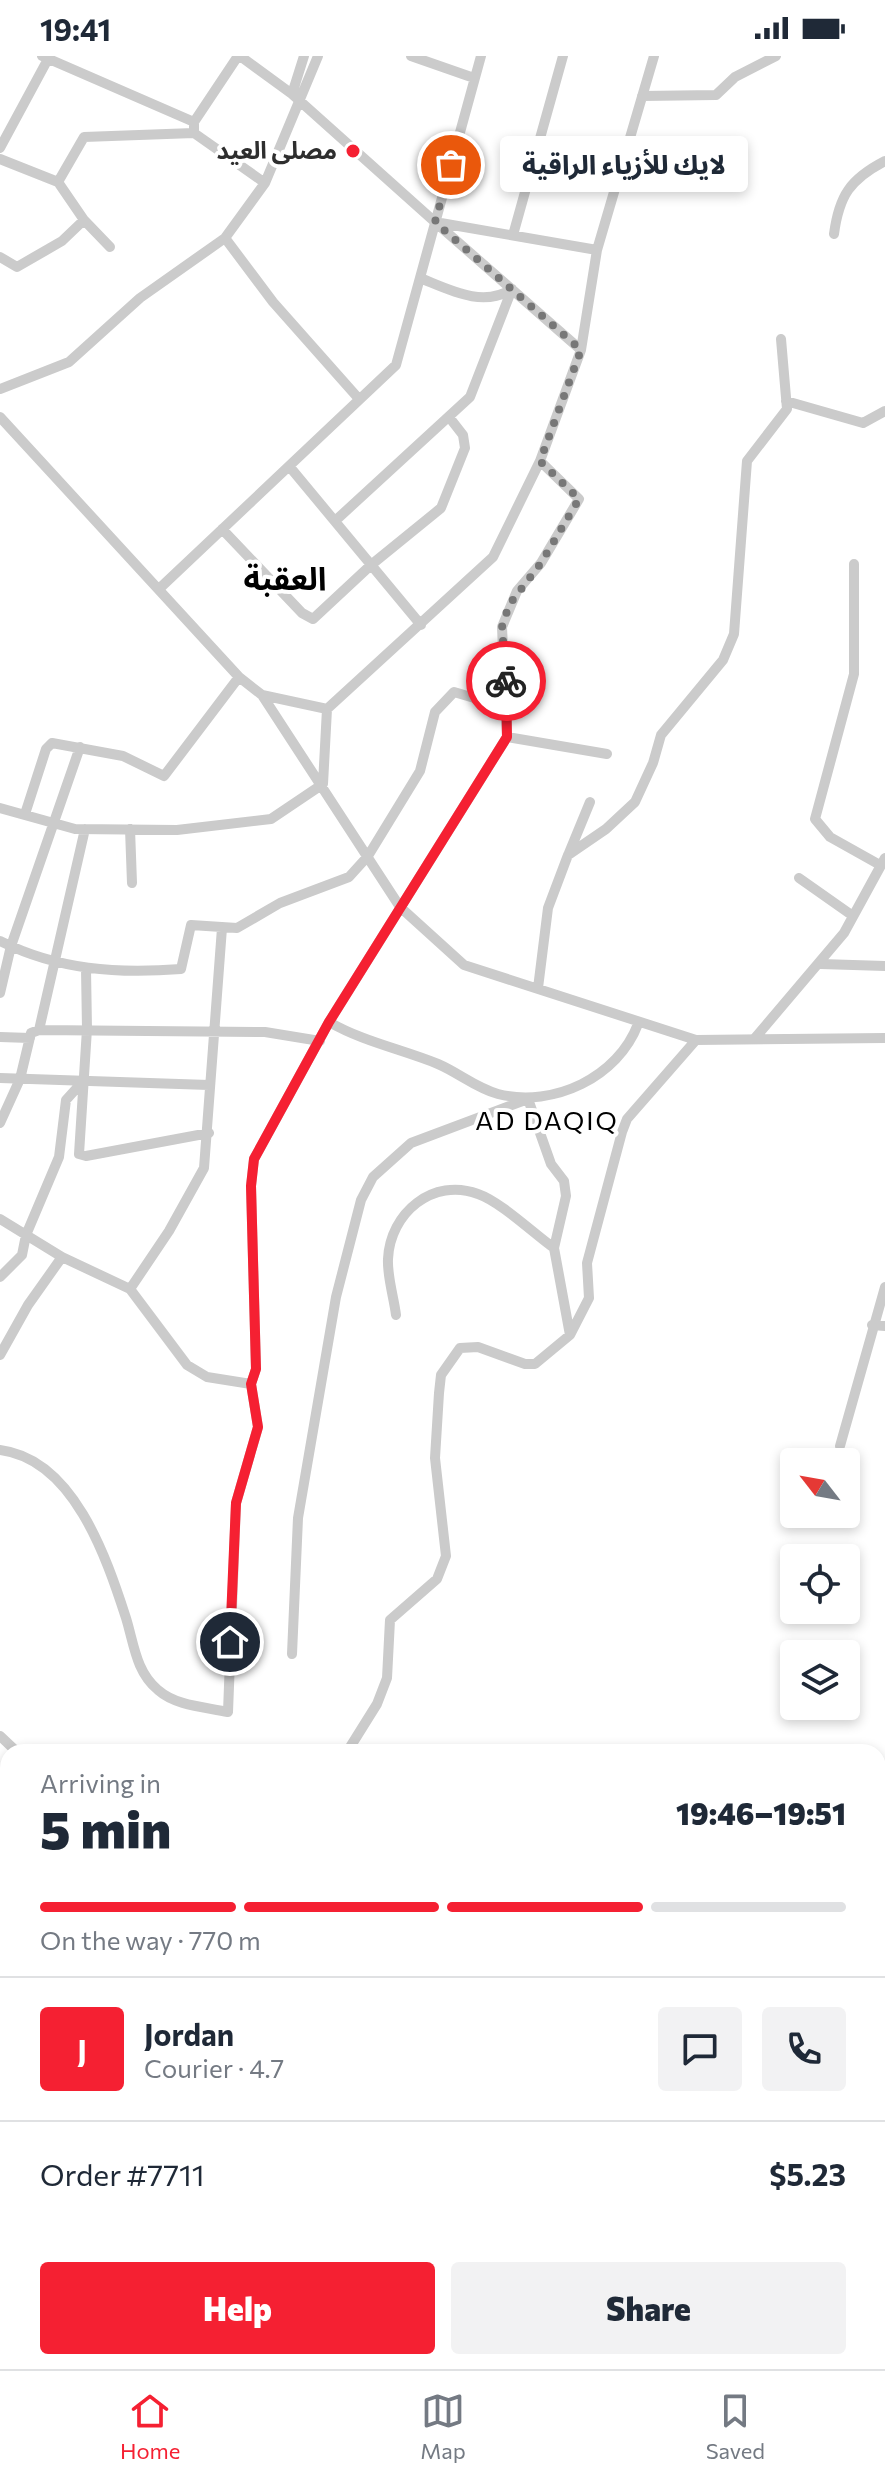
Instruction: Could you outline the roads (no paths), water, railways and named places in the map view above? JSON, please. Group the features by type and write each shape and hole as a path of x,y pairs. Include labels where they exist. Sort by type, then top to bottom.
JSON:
{"street":[{"path":"194,128 239,56 292,94 581,350"},
{"path":"292,94 304,56"},
{"path":"0,389 69,362 140,298 225,238 265,183 301,103 318,56"},
{"path":"411,56 474,78"},
{"path":"160,588 396,365 481,56"},
{"path":"513,235 563,56"},
{"path":"323,784 327,709 493,557 540,461 581,350 597,250 654,56"},
{"path":"0,148 45,57 194,128 265,183"},
{"path":"642,96 716,95 735,77 769,57"},
{"path":"58,182 84,137 194,128"},
{"path":"0,159 58,182 84,220 110,247"},
{"path":"834,234 838,206 850,187 867,171 885,161"},
{"path":"620,169 680,183"},
{"path":"0,257 17,267 62,241 84,220"},
{"path":"435,222 597,250"},
{"path":"225,238 273,302 359,399"},
{"path":"420,278 473,297 497,299 512,289"},
{"path":"335,521 470,397 512,289"},
{"path":"568,855 606,829 635,802 653,763 661,735 723,660 734,634 747,461 787,409 781,339"},
{"path":"786,401 863,423 885,411"},
{"path":"0,417 239,677 262,695 323,784 400,907 464,965 638,1024 696,1040 885,1038"},
{"path":"222,529 307,618 313,619 323,614 371,565 433,516 448,495 465,448 463,435 449,417"},
{"path":"0,1450 22,1453 61,1482 85,1518 125,1616 140,1669 157,1690 176,1701 228,1712 236,1503 258,1427 251,1384 256,1369 251,1171 254,1159 329,1022 507,737 502,627 509,605 541,563 579,499 540,461"},
{"path":"289,466 421,625"},
{"path":"755,1038 821,964 853,916 882,862 830,837 815,819 854,674 854,564"},
{"path":"25,814 46,749 52,743 123,756 164,776 239,677"},
{"path":"0,941 54,962 86,969 136,972 181,969 191,925 237,928 280,903 349,877 368,856 420,771 435,712 454,692 508,708"},
{"path":"262,695 327,709"},
{"path":"507,737 607,754"},
{"path":"0,993 11,946 57,822 80,747"},
{"path":"0,808 85,829 177,830 271,819 323,784"},
{"path":"538,988 548,908 590,802"},
{"path":"0,1123 20,1079 34,1034 85,829"},
{"path":"130,829 132,883"},
{"path":"799,878 853,916"},
{"path":"130,1289 204,1168 222,928"},
{"path":"821,964 885,966"},
{"path":"86,969 87,1029 79,1154 86,1156 209,1133"},
{"path":"329,1022 364,1040 439,1065 476,1086 528,1099"},
{"path":"292,1654 298,1518 336,1297 361,1200 373,1177 411,1143 528,1099 551,1096 609,1068 630,1045 638,1024"},
{"path":"0,1037 87,1029 265,1032 320,1041"},
{"path":"352,1744 377,1704 387,1678 390,1620 437,1579 446,1556 435,1458 441,1375 460,1348 478,1347 525,1364 535,1364 570,1335 589,1298 587,1263 627,1119 696,1040"},
{"path":"0,1078 209,1085"},
{"path":"0,1277 22,1255 26,1235 59,1157 66,1100 85,1079"},
{"path":"528,1099 551,1164 564,1181 566,1196 554,1248 570,1335"},
{"path":"396,1315 388,1260 395,1232 406,1211 428,1193 457,1189 480,1194 554,1248"},
{"path":"0,1219 62,1257 130,1289 187,1365 207,1377 251,1384"},
{"path":"0,1355 28,1305 62,1257"},
{"path":"840,1446 885,1287"},
{"path":"872,1325 885,1326"}],"place":[{"name":"مصلى العيد","path":"353,151"},
{"name":"لايك للأزياء الراقية","path":"451,165"}],"district":[{"name":"العقبة","path":"285,579"},
{"name":"AD DAQIQ","path":"547,1121"}]}
